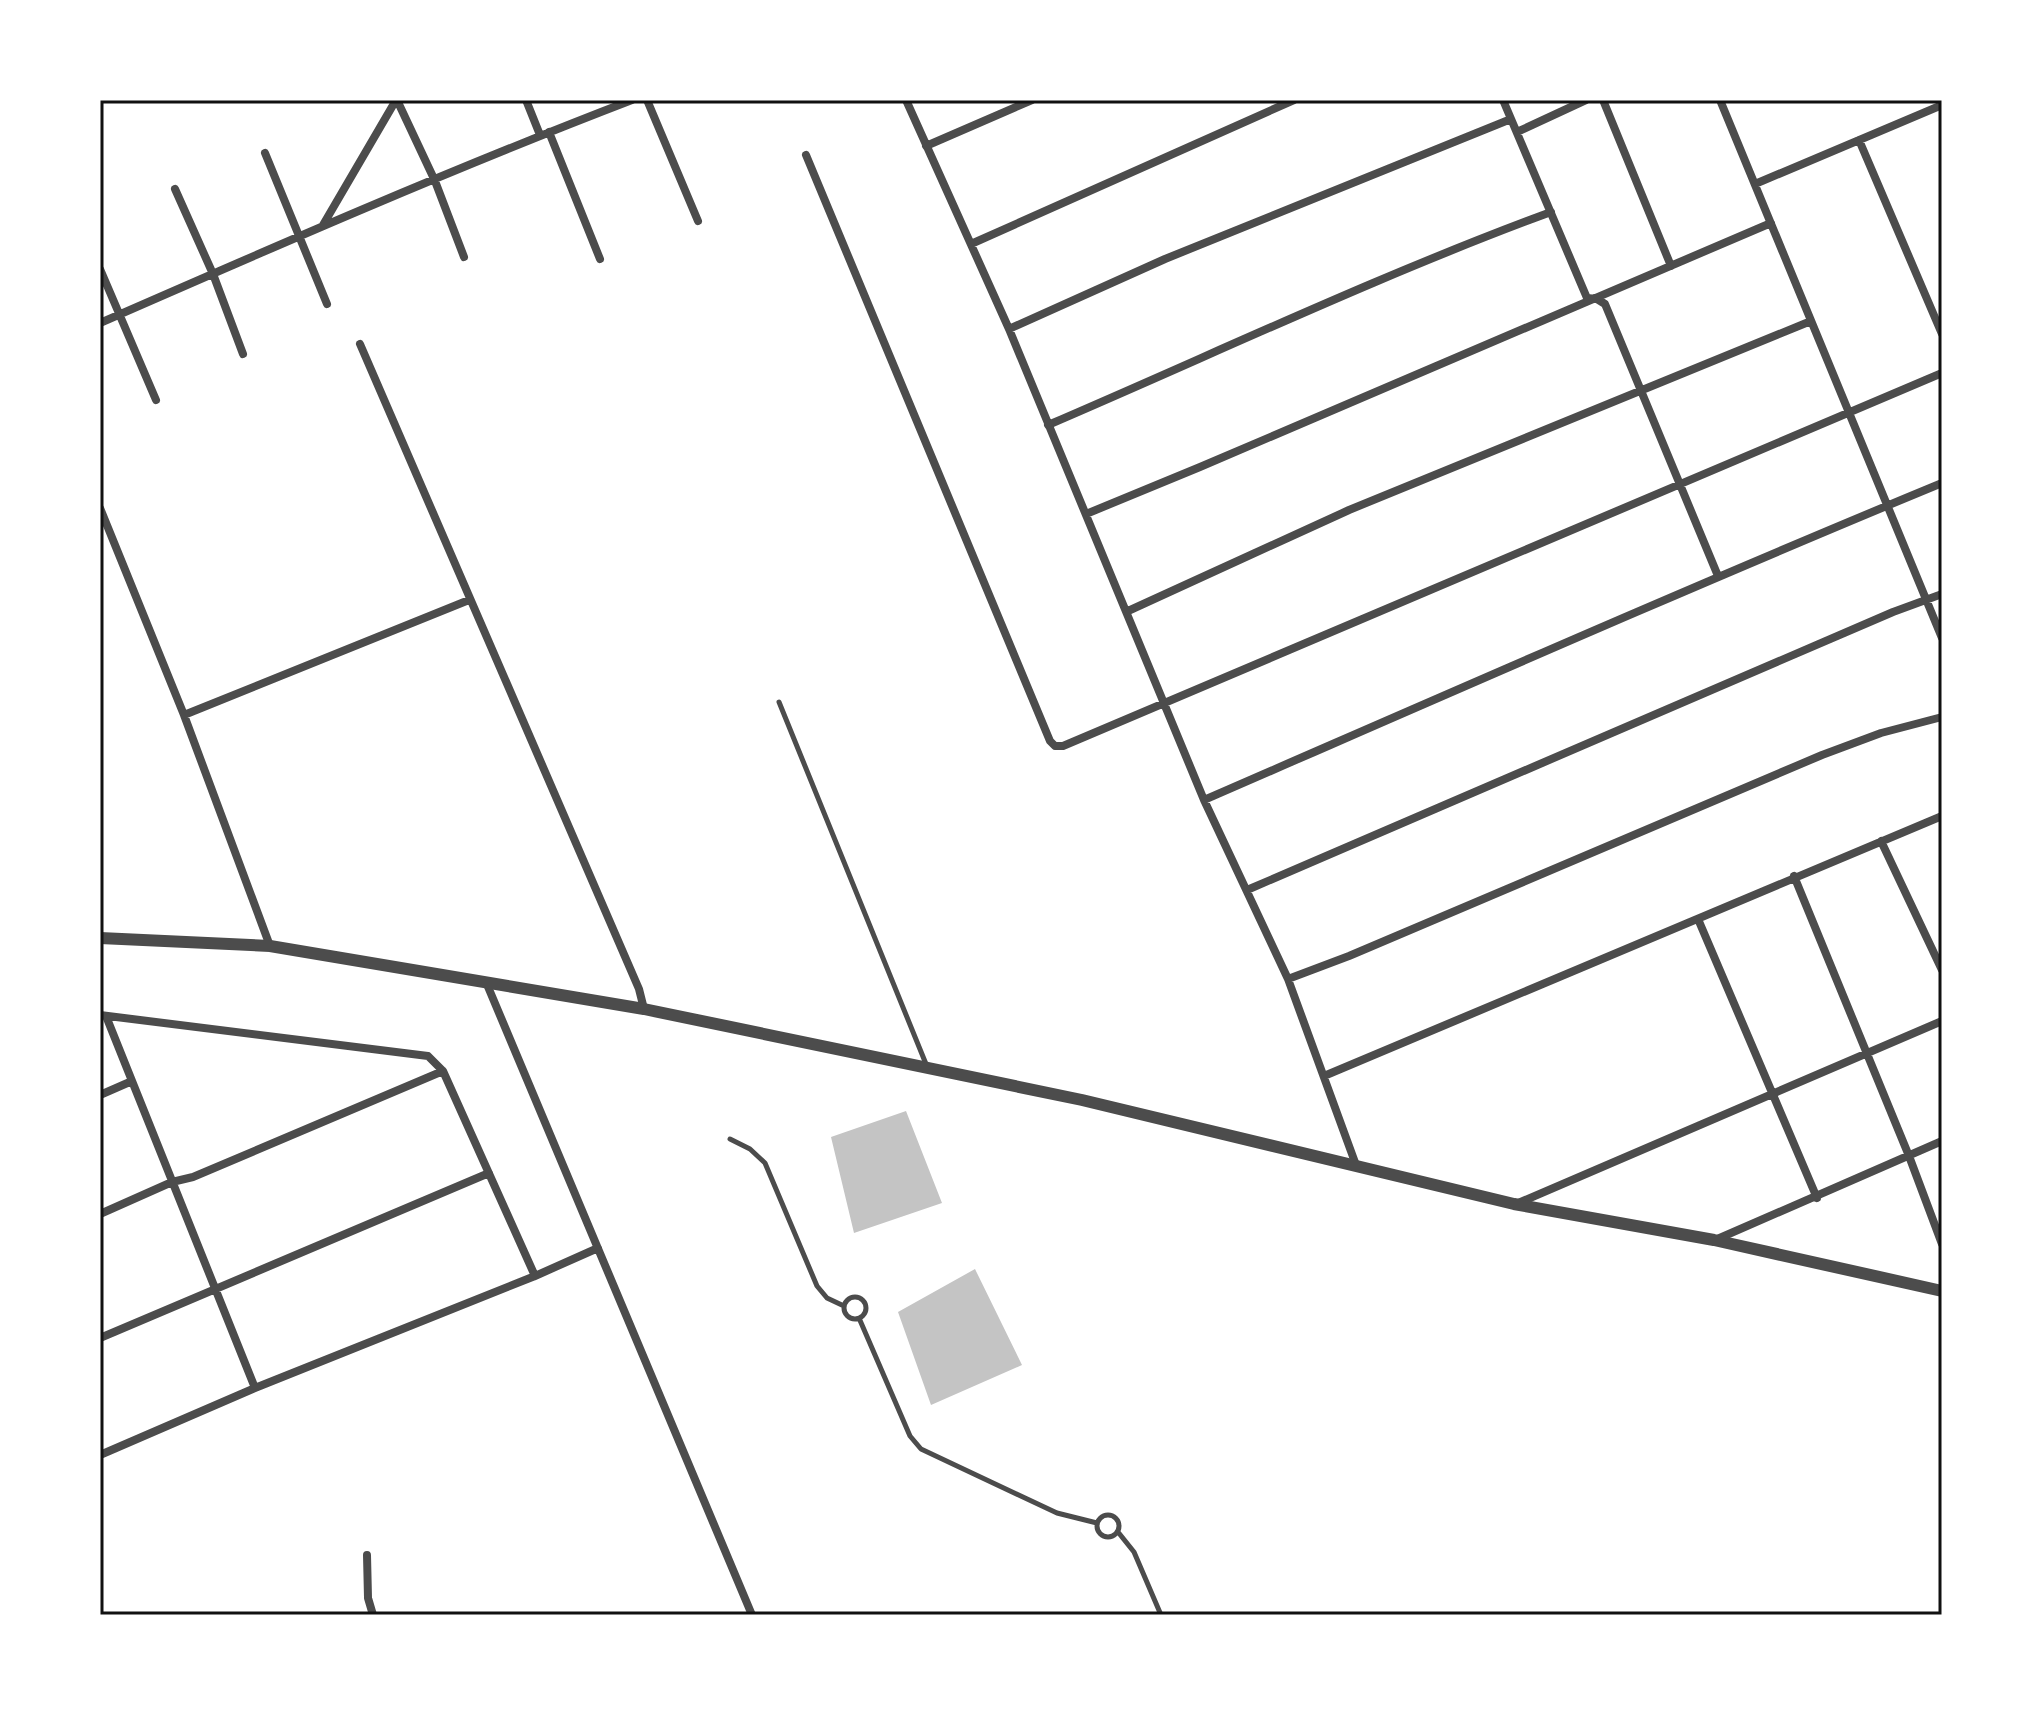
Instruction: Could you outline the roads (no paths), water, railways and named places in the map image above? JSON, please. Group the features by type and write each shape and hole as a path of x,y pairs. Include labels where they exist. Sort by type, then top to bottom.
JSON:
{"street":[{"path":"397,100 435,181 464,257"},
{"path":"323,226 397,100"},
{"path":"526,100 545,133 600,259"},
{"path":"100,323 323,226 632,100"},
{"path":"647,100 698,221"},
{"path":"906,100 1009,329 1204,800 1288,979 1356,1165"},
{"path":"926,146 1032,100"},
{"path":"971,244 1294,100"},
{"path":"1503,100 1587,298 1605,304 1718,576"},
{"path":"1517,132 1586,100"},
{"path":"1603,100 1671,266"},
{"path":"1720,100 1942,638"},
{"path":"1755,184 1942,105"},
{"path":"1009,329 1165,259 1511,119"},
{"path":"1859,140 1942,334"},
{"path":"265,153 327,304"},
{"path":"806,155 1050,741 1055,746 1063,746 1165,705 1942,373"},
{"path":"175,189 213,274 243,354"},
{"path":"1048,425 1388,275 1551,212"},
{"path":"1086,514 1771,223"},
{"path":"100,269 156,400"},
{"path":"1128,611 1349,510 1811,321"},
{"path":"360,344 639,989 644,1009"},
{"path":"1204,800 1718,576 1942,483"},
{"path":"100,508 184,715 270,946"},
{"path":"1247,890 1893,612 1942,594"},
{"path":"184,715 469,600"},
{"path":"1288,979 1822,755 1881,733 1942,717"},
{"path":"1324,1076 1942,816"},
{"path":"1881,841 1942,970"},
{"path":"1794,876 1942,1244"},
{"path":"1698,919 1817,1198"},
{"path":"100,938 270,946 644,1009 1082,1100 1514,1204 1714,1240 1942,1291"},
{"path":"486,982 752,1615"},
{"path":"103,1016 422,1054 433,1059 443,1071 535,1276"},
{"path":"103,1016 255,1388"},
{"path":"1514,1204 1942,1021"},
{"path":"100,1214 443,1071"},
{"path":"100,1095 132,1081"},
{"path":"1714,1240 1817,1198 1942,1141"},
{"path":"100,1338 489,1173"},
{"path":"100,1455 598,1248"},
{"path":"367,1555 368,1598 373,1615"}],"lane":[{"path":"779,702 928,1068"},
{"path":"730,1139 750,1149 765,1163 817,1286 827,1298 844,1306"},
{"path":"853,1296 862,1299 867,1307 859,1318 850,1318 844,1311 845,1301 853,1296"},
{"path":"859,1318 910,1436 921,1449 1057,1513 1097,1523"},
{"path":"1118,1532 1105,1537 1098,1530 1097,1523 1101,1517 1111,1515 1118,1522 1118,1532 1134,1552 1161,1615"}]}
